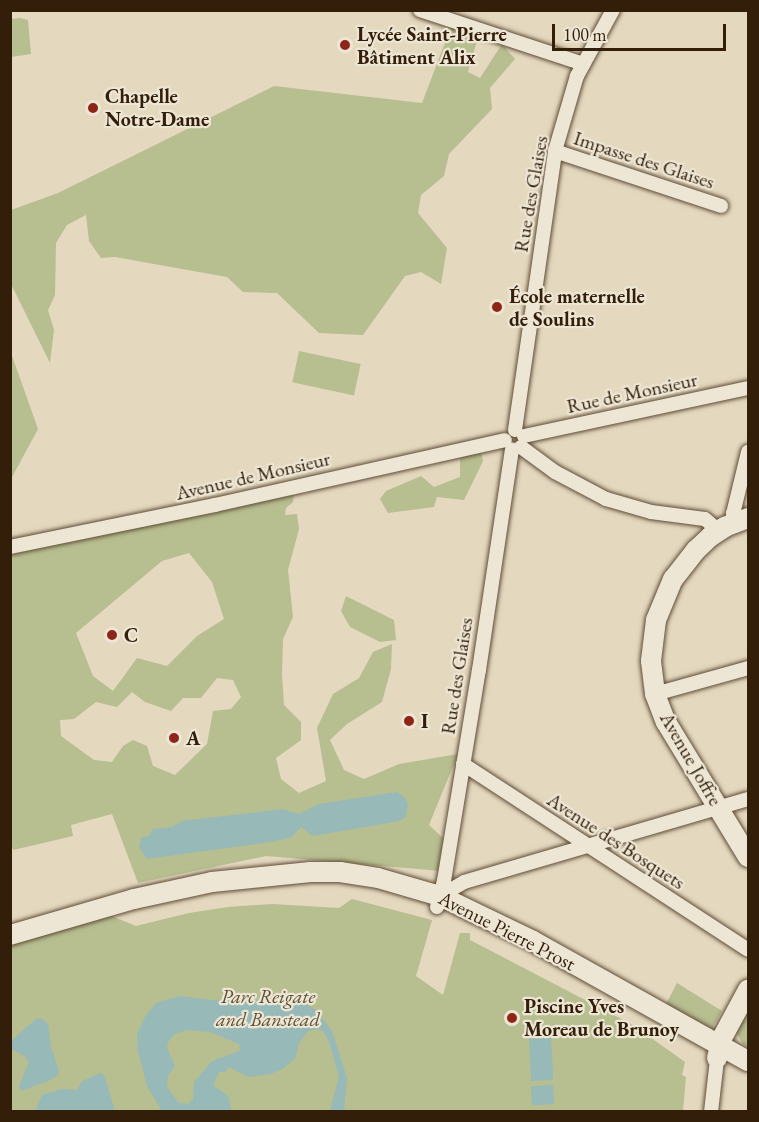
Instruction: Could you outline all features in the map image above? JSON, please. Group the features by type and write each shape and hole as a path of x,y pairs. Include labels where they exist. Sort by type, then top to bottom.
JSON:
{"main road":[{"name":"Avenue Joffre","path":"734,523 684,563 663,599 652,641 651,678 666,722 748,857"},
{"name":"Avenue Pierre Prost","path":"10,935 173,889 212,882 276,877 376,891 439,902 533,941 718,1053"},
{"path":"718,1053 730,1021 748,990"},
{"path":"718,1053 748,1061"},
{"path":"718,1053 748,1076"}],"street":[{"path":"420,10 583,64"},
{"name":"Rue des Glaises","path":"439,902 515,440 555,151 583,64 613,10"},
{"name":"Impasse des Glaises","path":"555,151 721,206"},
{"name":"Rue de Monsieur","path":"515,440 748,388"},
{"path":"515,440 555,472 606,500 651,512 734,523 733,514 748,452"},
{"name":"Avenue de Monsieur","path":"10,547 515,440"},
{"path":"655,694 748,668"},
{"name":"Avenue des Bosquets","path":"463,764 748,950"},
{"path":"439,902 464,882 748,799"},
{"path":"711,1112 718,1053"}],"green space":[{"path":"11,19 28,20 31,54 11,57"},
{"path":"451,27 479,34 468,72 480,78 502,44 515,59 490,88 492,109 449,154 444,176 421,195 418,213 447,248 441,284 421,272 405,276 363,335 319,333 277,293 243,292 227,277 115,257 101,258 89,241 86,215 67,225 56,243 55,295 48,310 54,330 50,363 11,284 11,210 58,193 274,86 422,103"},
{"path":"299,351 361,364 354,395 292,382"},
{"path":"11,353 38,429 10,479"},
{"path":"481,452 483,461 464,500 437,497 434,507 388,513 380,499 386,491 421,476 434,487 460,477 460,456"},
{"path":"294,493 293,502 286,508 285,515 297,514 299,529 288,570 293,617 283,639 282,674 284,705 301,722 301,740 276,758 281,779 299,793 326,781 317,728 333,694 359,678 373,652 392,644 391,669 382,702 347,724 330,740 344,770 364,779 399,764 458,754 429,825 445,840 441,871 266,856 138,883 112,814 71,825 73,836 13,850 10,840 10,555","holes":["189,553 212,582 224,619 197,636 167,666 137,658 113,691 93,676 76,633 162,561","217,678 233,680 241,697 231,709 213,711 207,744 175,775 153,766 147,746 133,740 123,746 112,762 94,760 61,736 60,720 74,719 96,702 117,707 132,692 145,702 171,711 183,698 201,698"]},
{"path":"346,596 394,620 396,640 380,642 350,627 341,611"},
{"name":"Parc Reigate and Banstead","path":"352,899 432,920 416,976 443,995 460,933 470,933 470,940 633,1025 685,1062 682,1075 686,1077 683,1111 11,1111 10,945 104,913 136,926 189,913 228,907 272,904 339,908"},
{"path":"677,983 722,1011 712,1028 704,1028 665,1006"},
{"path":"748,1009 748,1047 743,1044 735,1031"}],"water":[{"path":"397,792 405,798 408,804 406,817 399,821 313,836 301,827 292,837 271,842 147,859 139,847 141,838 150,835 153,829 172,827 182,821 283,809 299,814 319,804"},
{"path":"180,996 211,1000 303,1002 317,1011 332,1031 347,1078 344,1111 330,1111 339,1076 329,1042 323,1031 316,1029 307,1032 299,1043 296,1057 284,1068 271,1074 249,1077 229,1067 225,1072 219,1072 213,1085 229,1097 231,1111 162,1111 147,1086 138,1051 137,1034 146,1015 156,1003","holes":["187,1030 210,1032 239,1044 239,1051 212,1061 194,1082 193,1099 188,1104 179,1103 167,1087 168,1076 175,1066 167,1048 168,1042 175,1034"]},
{"path":"41,1018 48,1024 51,1047 59,1071 57,1076 48,1081 21,1091 19,1086 29,1062 25,1056 11,1049 11,1041 36,1019"},
{"path":"551,1037 553,1080 531,1081 529,1038"},
{"path":"101,1073 105,1077 115,1111 35,1111 42,1095 61,1089 77,1090 82,1081"},
{"path":"553,1085 554,1104 532,1105 531,1086"}],"place":[{"name":"Lycée Saint-Pierre Bâtiment Alix","path":"345,45"},
{"name":"Chapelle Notre-Dame","path":"93,108"},
{"name":"École maternelle de Soulins","path":"497,307"},
{"name":"C","path":"112,635"},
{"name":"I","path":"409,721"},
{"name":"A","path":"174,738"},
{"name":"Piscine Yves Moreau de Brunoy","path":"512,1018"}]}
